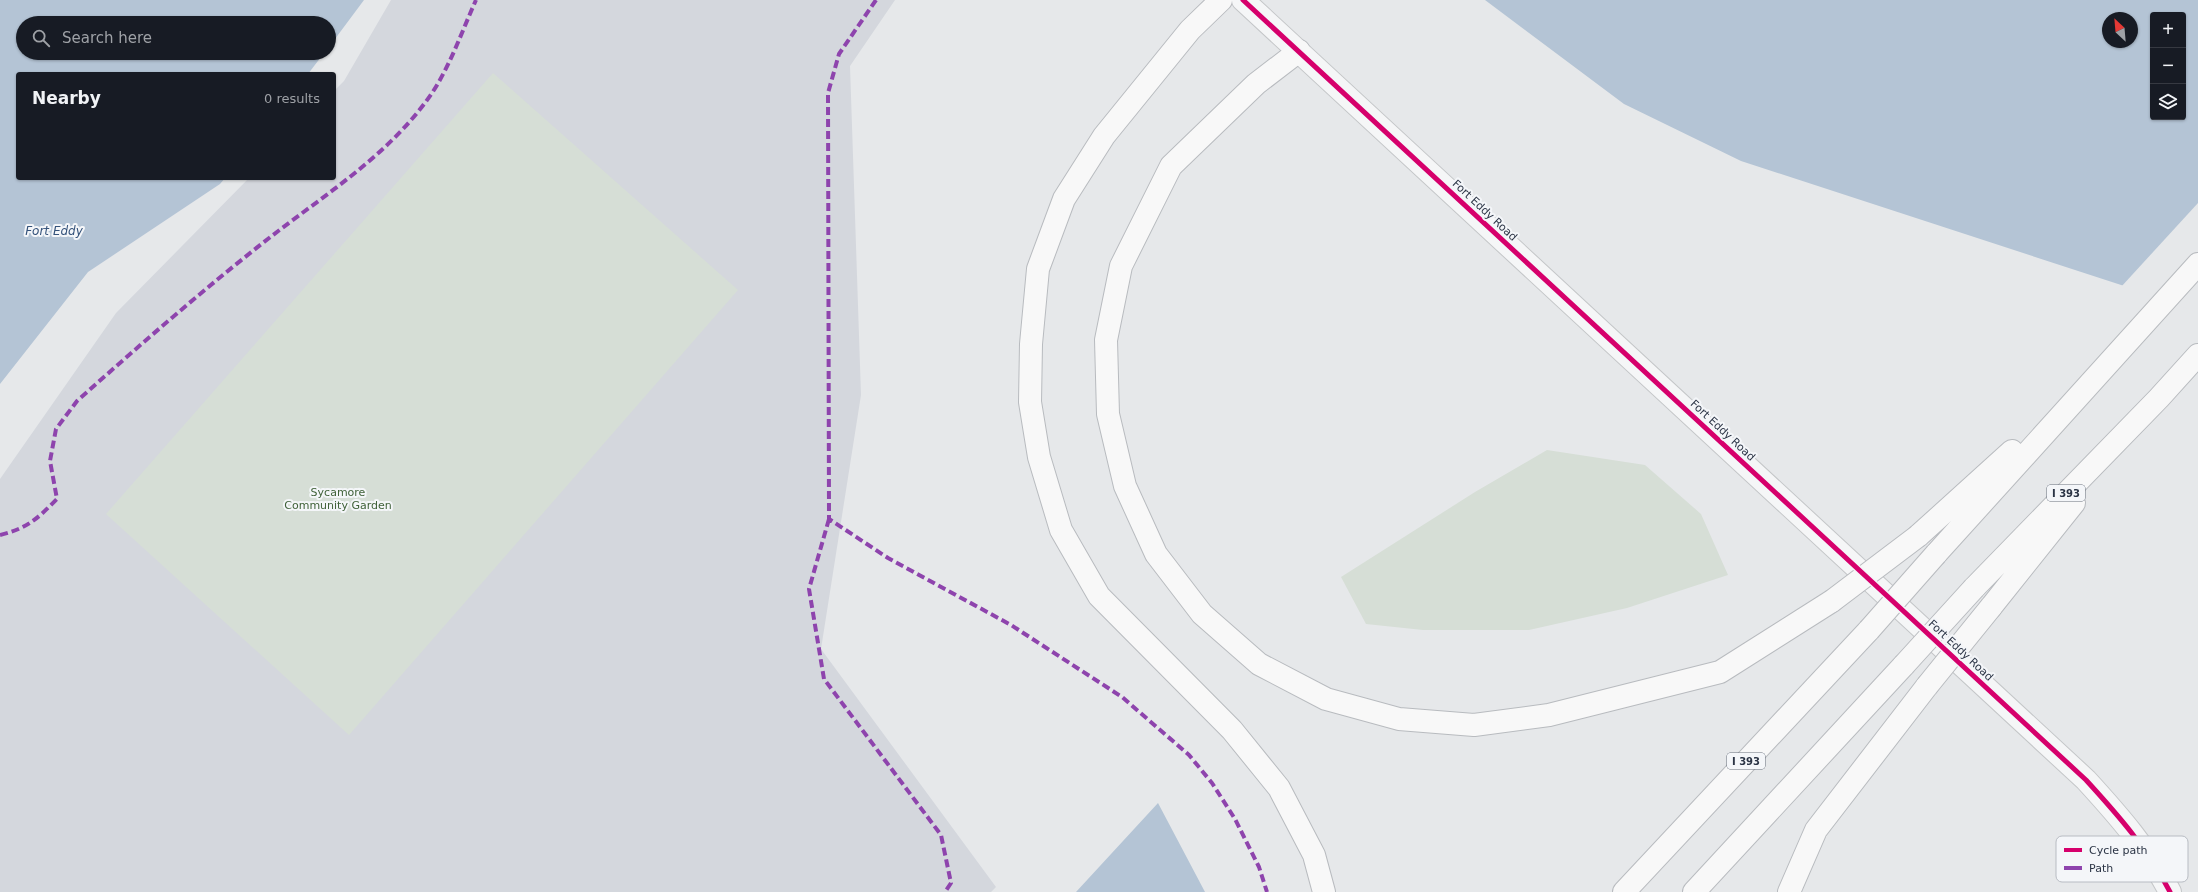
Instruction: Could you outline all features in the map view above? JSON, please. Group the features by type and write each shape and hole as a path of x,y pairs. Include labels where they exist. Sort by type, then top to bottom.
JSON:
{"highway":[{"path":"1222,0 1190,30 1104,136 1064,199 1038,269 1031,344 1030,402 1039,457 1061,530 1099,596 1232,730 1279,788 1314,855 1324,892"},
{"path":"1299,51 1256,84 1171,166 1121,266 1106,340 1108,414 1125,486 1156,554 1202,614 1259,664 1326,699 1399,719 1474,725 1549,715 1720,672 1832,600 1918,536 2101,369"},
{"name":"I 393","path":"1624,892 1869,630 2101,369 2198,264"},
{"name":"I 393","path":"1694,892 1974,588 2159,398 2198,355"},
{"path":"1788,892 1816,830 1927,686 2159,398"}],"street":[{"name":"Fort Eddy Road","path":"1243,0 2086,780 2127,825 2135,836"},
{"name":"Fort Eddy Road","path":"2165,882 2170,892"}],"shaded area":[{"path":"391,0 895,0 850,66 861,395 821,649 996,887 991,892 0,892 0,479 116,313 247,180 336,180 336,89 344,81"}],"green space":[{"name":"Sycamore Community Garden","path":"493,73 738,290 349,735 106,514"},
{"path":"1547,450 1645,465 1701,514 1728,575 1627,608 1529,630 1423,630 1366,624 1341,577 1475,492"}],"water":[{"name":"Fort Eddy","path":"0,0 364,0 336,38 336,16 16,16 16,60 319,60 310,72 16,72 16,180 223,180 220,184 88,272 0,384"},
{"path":"1485,0 2198,0 2198,310 1741,161 1624,104"},
{"path":"1158,803 1205,892 1076,892"}],"pier":[{"path":"2198,203 2198,312 2121,287"}],"marked path":[{"path":"0,535 18,529 32,522 57,499 50,461 56,429 77,401 198,295 273,235 337,187 379,153 398,134 416,114 439,82 451,59 476,0"},
{"path":"876,0 839,54 828,93 829,519 888,558 1011,625 1122,697 1189,755 1212,783 1235,819 1259,867 1267,892"},
{"path":"829,519 809,589 824,679 941,835 951,883 945,892"}],"cycle path":[{"path":"1243,0 2086,780 2134,836"},
{"path":"2164,882 2170,892"}]}
